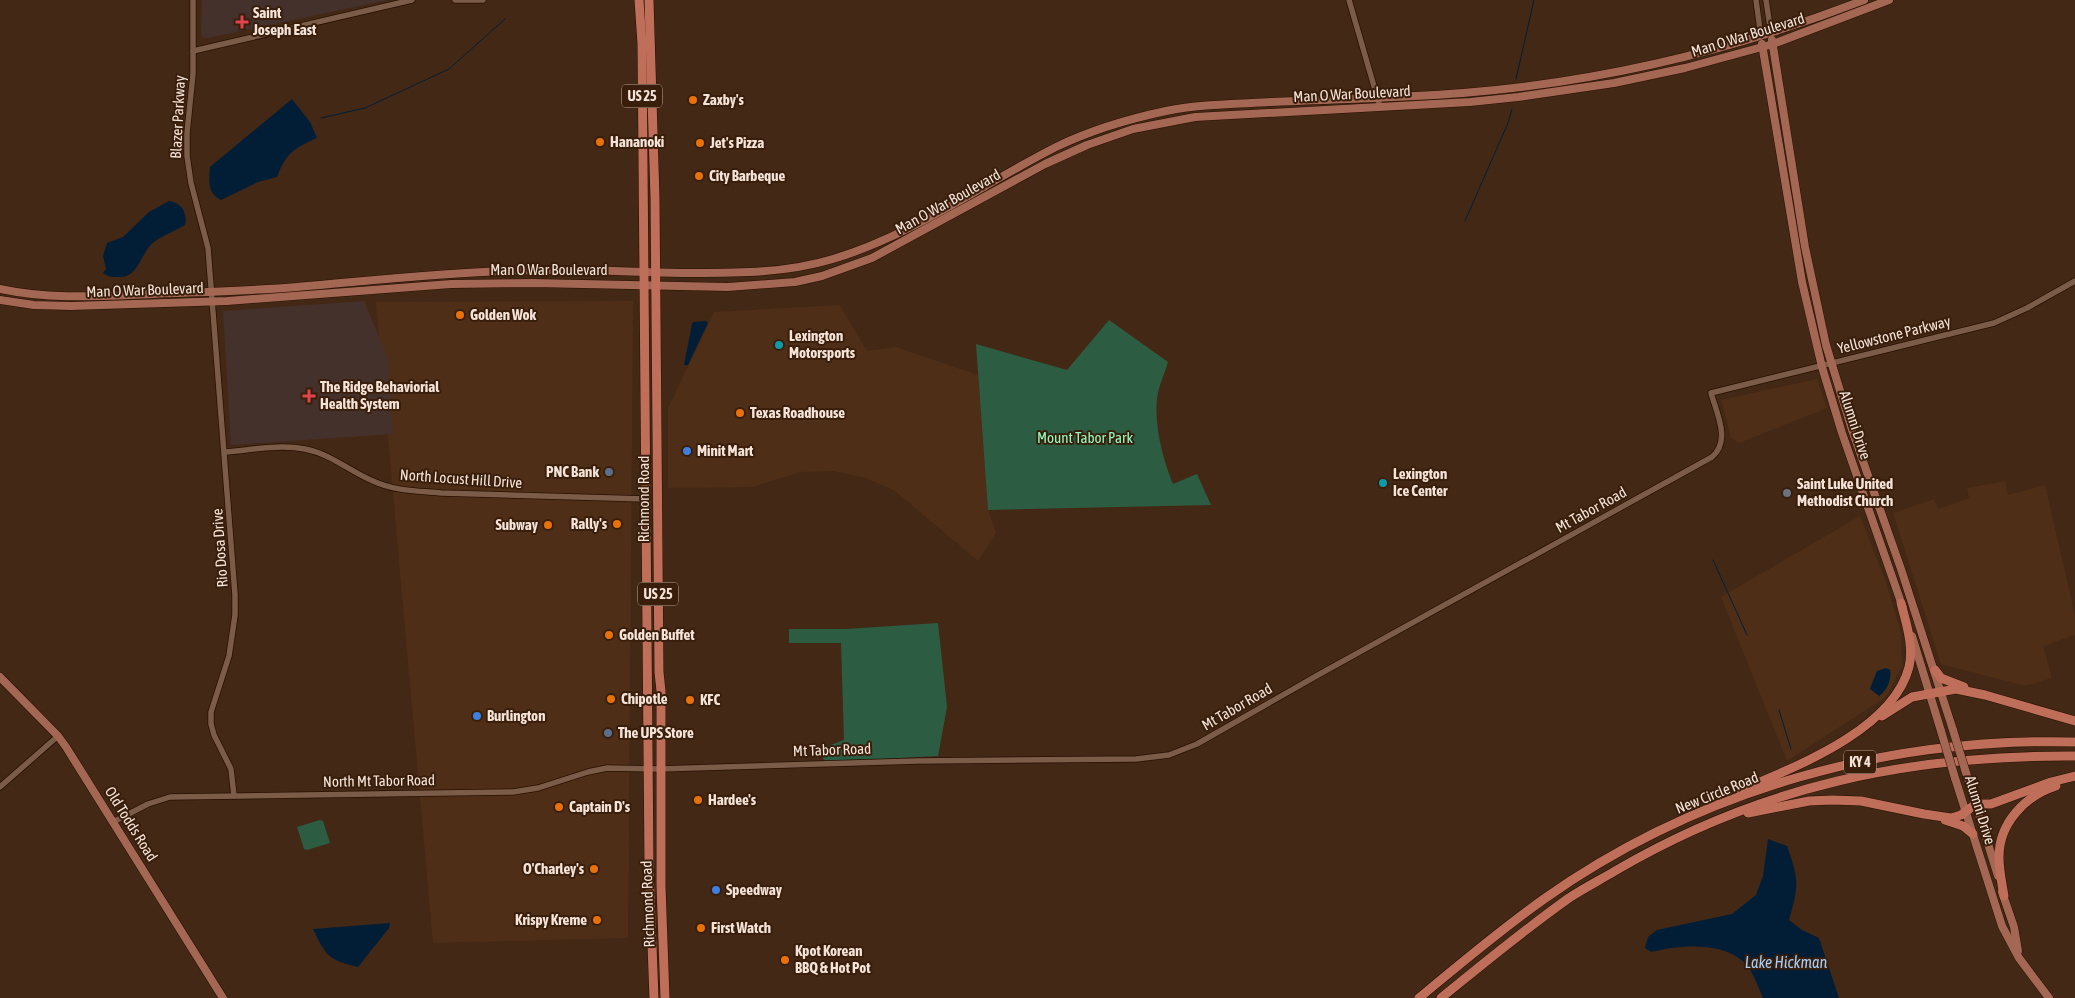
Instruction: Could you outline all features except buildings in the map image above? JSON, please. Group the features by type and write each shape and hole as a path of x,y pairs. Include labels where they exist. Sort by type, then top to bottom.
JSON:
{"highway":[{"name":"Richmond Road","path":"639,0 642,44 647,768 654,998"},
{"name":"Richmond Road","path":"649,0 654,132 661,692 661,886 665,998"},
{"path":"1850,736 1889,703 1906,675 1910,643 1901,603"},
{"path":"1935,670 1945,680 1985,695"},
{"path":"1656,833 1713,802 1814,758 1918,695 1930,695 1956,688 2075,721"},
{"name":"New Circle Road","path":"1419,998 1501,931 1544,899 1584,873 1656,833 1754,791 1853,763 1922,751 1964,746 2075,742"},
{"name":"New Circle Road","path":"1441,998 1517,936 1571,897 1650,851 1700,827 1789,794 1879,772 1972,758 2075,756"},
{"path":"1930,816 1951,818 1966,812 1976,804 1991,804 2043,784 2075,776"},
{"path":"2004,896 1999,855 2002,839 2008,824 2019,809 2031,798 2051,788 2075,781"},
{"path":"1700,827 1745,814 1820,800 1861,802 1930,816 1958,824 1973,834"}],"main road":[{"name":"Man O War Boulevard","path":"0,289 40,295 73,297 211,292 494,271 761,273 802,267 864,248 903,230 1060,146 1093,132 1140,117 1198,107 1457,93 1508,89 1581,79 1680,59 1761,37 1864,0"},
{"name":"Man O War Boulevard","path":"0,300 34,305 70,306 212,302 451,284 533,282 656,286 769,285 795,282 829,274 872,258 1063,156 1087,145 1141,127 1202,116 1488,100 1569,91 1685,68 1773,44 1889,0"},
{"name":"Alumni Drive","path":"1771,33 1805,247 1831,364 1935,670 2014,927 2020,958"},
{"name":"Alumni Drive","path":"1761,37 1797,256 1822,367 1842,433 1901,603 2002,926 2020,958 2049,998"},
{"name":"Old Todds Road","path":"0,677 58,736 82,770 223,998"}],"street":[{"name":"Blazer Parkway","path":"193,0 193,51 187,156 191,183 208,248 211,292"},
{"path":"193,51 412,0"},
{"path":"454,0 483,0"},
{"path":"1349,0 1380,107"},
{"name":"Alumni Drive","path":"1756,0 1761,37"},
{"name":"Alumni Drive","path":"1766,0 1771,33"},
{"name":"Yellowstone Parkway","path":"1711,393 1994,323 2027,308 2075,281"},
{"name":"Rio Dosa Drive","path":"211,292 235,574 235,616 229,656 211,712 211,724 231,770 234,796"},
{"name":"Mt Tabor Road","path":"647,768 927,760 1144,759 1179,752 1202,741 1312,678 1712,457 1719,450 1722,440 1711,393"},
{"name":"North Locust Hill Drive","path":"225,452 286,447 306,449 329,456 377,483 407,490 565,498 646,499"},
{"path":"0,787 58,736"},
{"name":"North Mt Tabor Road","path":"114,822 148,804 170,797 513,792 538,788 599,770 647,768"}],"shaded area":[{"name":"Saint Joseph East","path":"202,0 387,0 204,38 201,35"},
{"name":"The Ridge Behaviorial Health System","path":"364,301 388,358 393,434 231,445 223,311"},
{"path":"633,301 628,938 433,943 376,302"},
{"path":"840,305 867,351 896,347 978,375 988,510 996,533 978,561 895,491 866,478 833,471 801,472 752,487 668,488 668,408 714,312"},
{"path":"1817,379 1827,408 1739,443 1731,438 1721,400"},
{"path":"2005,481 2008,495 2045,485 2075,615 2075,635 2043,646 2052,678 2025,686 1941,664 1893,513 1934,499 1938,509 1969,498 1967,488"},
{"path":"1860,516 1886,582 1901,633 1902,666 1886,697 1787,761 1721,597"}],"green space":[{"name":"Mount Tabor Park","path":"1109,320 1168,362 1159,390 1156,409 1160,442 1166,464 1173,484 1197,474 1211,505 988,510 976,344 1067,370"},
{"path":"938,623 947,707 938,756 827,762 823,759 823,748 844,740 841,643 789,643 789,629 846,629"},
{"path":"320,820 323,821 330,843 307,850 304,849 297,827"}],"water":[{"path":"292,99 310,122 317,138 292,152 284,162 277,177 258,182 221,200 216,197 210,186 210,167"},
{"path":"169,201 177,203 183,209 185,225 154,242 135,270 130,274 124,277 113,277 103,273 106,269 103,256 107,243 123,237 149,212"},
{"path":"706,321 708,323 688,365 684,365 693,322"},
{"path":"1886,668 1890,670 1890,681 1887,688 1879,696 1870,689 1877,671"},
{"name":"Lake Hickman","path":"1768,839 1787,846 1796,875 1795,898 1789,920 1802,930 1819,938 1839,998 1763,998 1748,966 1736,956 1725,951 1713,948 1687,947 1651,952 1645,948 1648,937 1657,930 1732,914 1756,895 1763,876"},
{"path":"390,923 389,928 358,967 340,962 329,956 313,929"}],"waterway":[{"path":"1516,79 1534,0"},
{"path":"321,118 365,108 449,69 505,19"},
{"path":"1465,221 1508,123 1512,109"},
{"path":"1713,560 1747,635"},
{"path":"1779,710 1791,749"}],"place":[{"name":"Saint Joseph East","path":"242,22"},
{"name":"Zaxby's","path":"693,100"},
{"name":"Hananoki","path":"600,142"},
{"name":"Jet's Pizza","path":"700,143"},
{"name":"City Barbeque","path":"699,176"},
{"name":"Golden Wok","path":"460,315"},
{"name":"Lexington Motorsports","path":"779,345"},
{"name":"The Ridge Behaviorial Health System","path":"309,396"},
{"name":"Texas Roadhouse","path":"740,413"},
{"name":"Minit Mart","path":"687,451"},
{"name":"PNC Bank","path":"609,472"},
{"name":"Lexington Ice Center","path":"1383,483"},
{"name":"Saint Luke United Methodist Church","path":"1787,493"},
{"name":"Rally's","path":"617,524"},
{"name":"Subway","path":"548,525"},
{"name":"Golden Buffet","path":"609,635"},
{"name":"Chipotle","path":"611,699"},
{"name":"KFC","path":"690,700"},
{"name":"Burlington","path":"477,716"},
{"name":"The UPS Store","path":"608,733"},
{"name":"Hardee's","path":"698,800"},
{"name":"Captain D's","path":"559,807"},
{"name":"O'Charley's","path":"594,869"},
{"name":"Speedway","path":"716,890"},
{"name":"Krispy Kreme","path":"597,920"},
{"name":"First Watch","path":"701,928"},
{"name":"Kpot Korean BBQ & Hot Pot","path":"785,960"}]}
